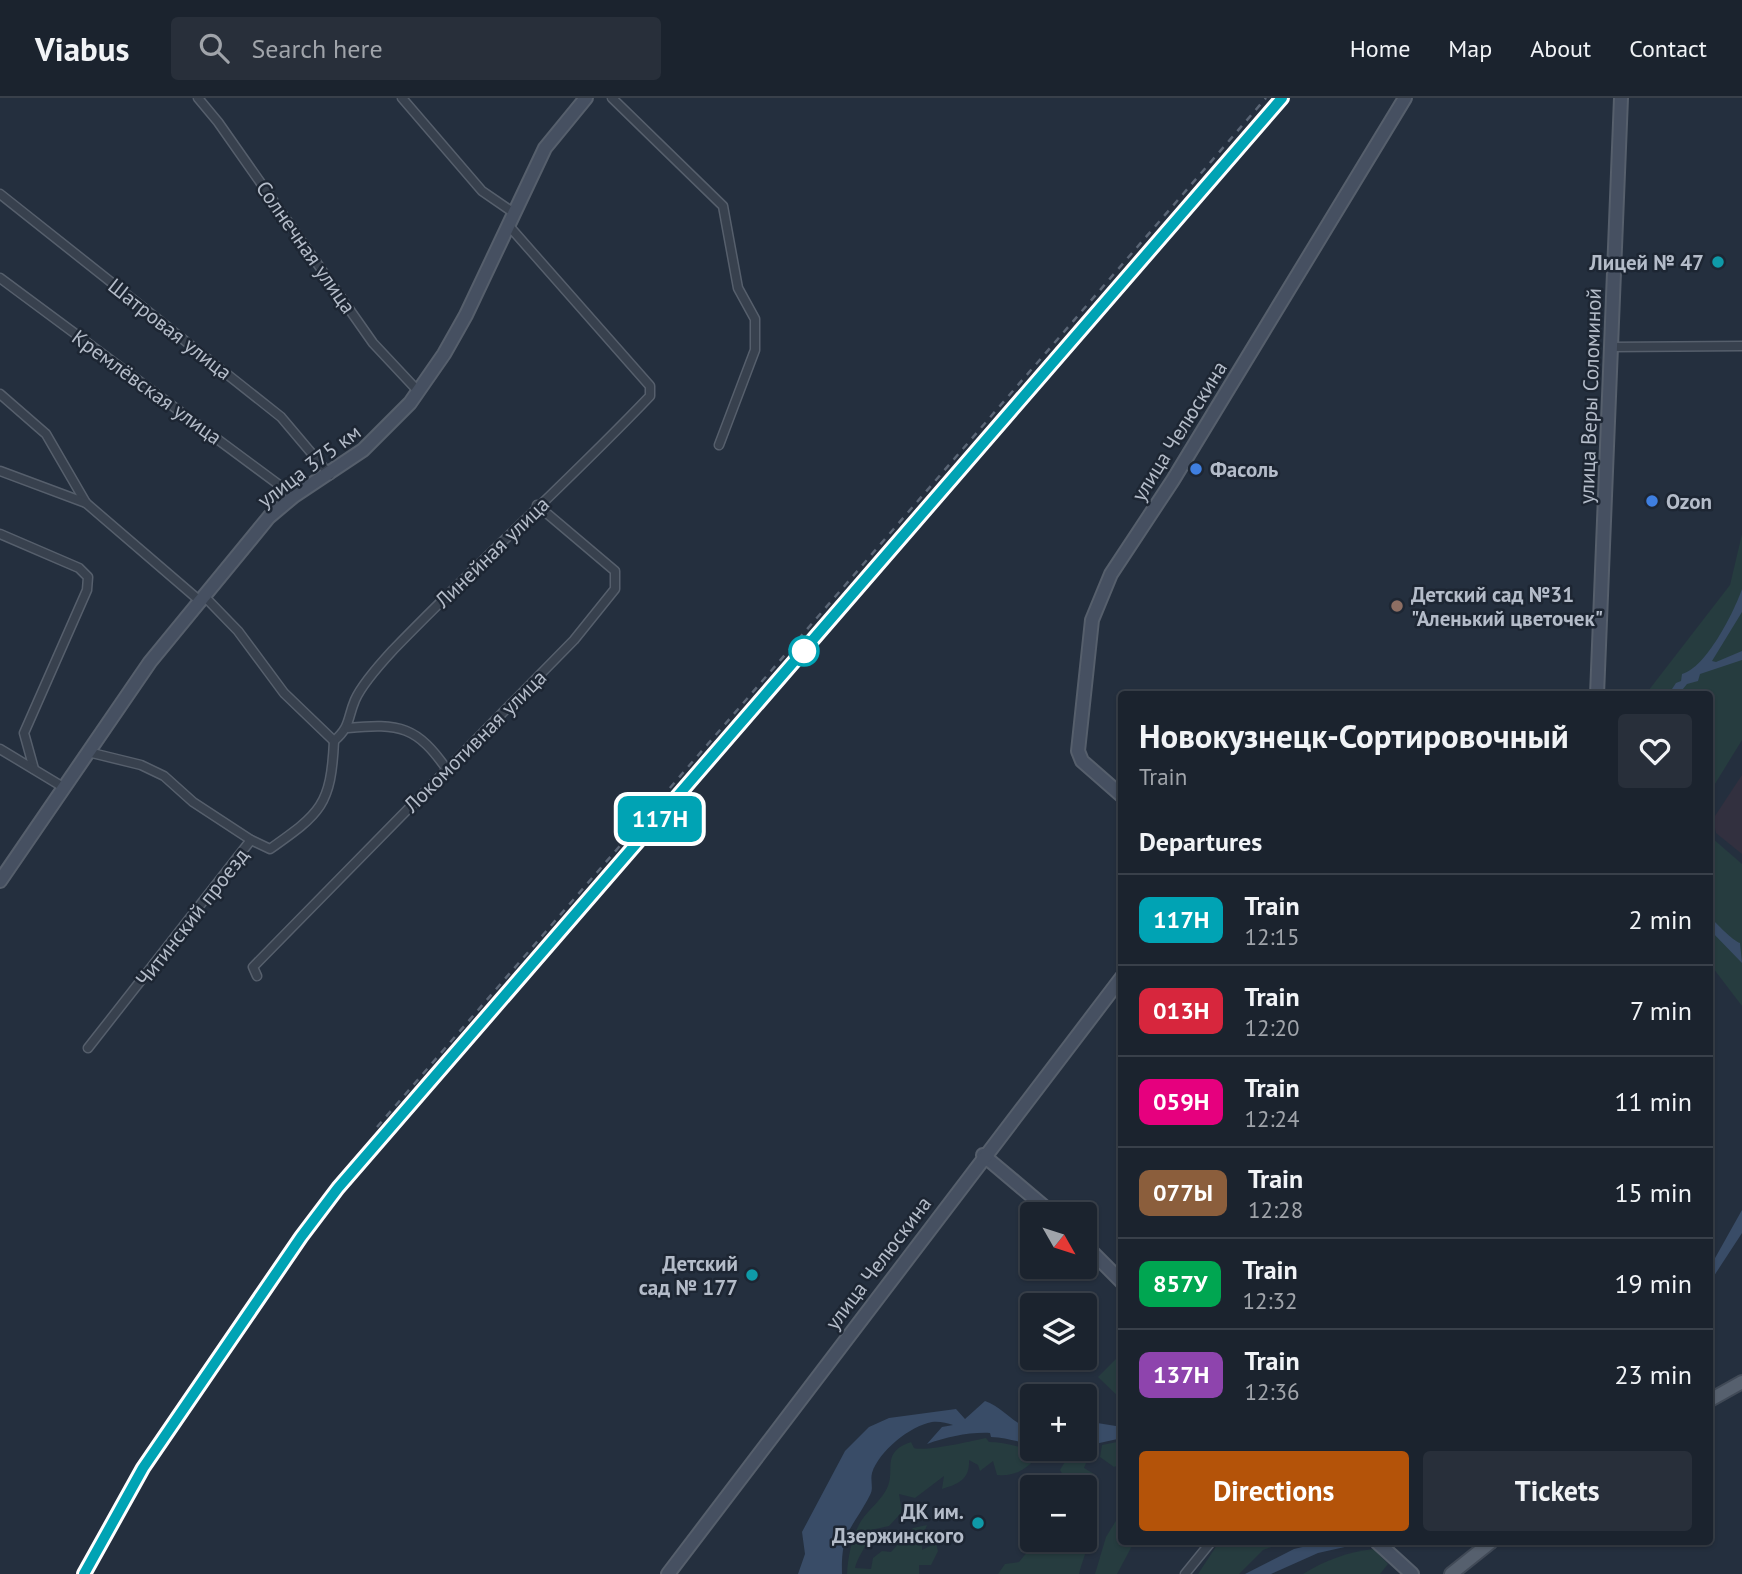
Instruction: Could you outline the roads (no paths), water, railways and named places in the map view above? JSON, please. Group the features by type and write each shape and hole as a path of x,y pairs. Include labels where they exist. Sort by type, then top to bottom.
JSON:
{"main road":[{"path":"1713,1397 1742,1382"},
{"path":"1451,1574 1487,1545"}],"street":[{"name":"Солнечная улица","path":"198,98 218,122 373,343 418,391"},
{"path":"402,98 482,191 512,219"},
{"name":"улица 375 км","path":"0,881 150,662 269,517 294,496 330,475 379,436 418,391 444,354 466,315 552,136 586,98"},
{"path":"612,98 723,206 738,288 755,319 755,351 719,445"},
{"name":"улица Челюскина","path":"1118,792 1082,761 1078,751 1085,665 1097,606 1121,557 1173,480 1405,98"},
{"name":"улица Веры Соломиной","path":"1597,691 1621,98"},
{"name":"Шатровая улица","path":"0,194 281,417 330,475"},
{"name":"Линейная улица","path":"348,728 355,699 391,652 537,505 579,471 650,396 651,388 512,219"},
{"name":"Кремлёвская улица","path":"0,278 294,496"},
{"path":"1611,347 1742,346"},
{"path":"0,394 46,434 86,503"},
{"path":"0,471 86,503 238,631 284,693 334,741 348,728 387,724 402,727 436,754 448,771"},
{"name":"Локомотивная улица","path":"257,976 253,967 574,640 615,589 615,571 537,505"},
{"path":"0,534 79,568 88,577 87,590 24,733 34,769"},
{"name":"Читинский проезд","path":"88,1048 251,840 270,849 295,831 322,805 332,783 334,741"},
{"path":"0,749 63,787"},
{"path":"88,752 141,765 164,776 193,802 251,840"},
{"name":"улица Челюскина","path":"668,1574 983,1155 1118,982"},
{"path":"983,1155 1039,1202"},
{"path":"1097,1257 1118,1278"},
{"path":"1185,1574 1209,1545"},
{"path":"1380,1545 1412,1574"}],"water":[{"path":"1742,589 1742,612 1712,661 1716,662 1742,651 1742,660 1700,674 1698,681 1687,684 1681,691 1671,691 1681,681 1682,674 1691,670 1709,651 1733,611"},
{"path":"1713,920 1740,943 1742,963 1713,933"},
{"path":"1742,1210 1742,1233 1713,1277 1713,1262"},
{"path":"985,1401 1020,1424 1020,1442 982,1433 927,1444 942,1427 953,1425 940,1422 923,1424 905,1434 881,1456 872,1473 871,1492 849,1531 843,1548 842,1574 798,1574 805,1554 802,1532 845,1451 869,1427 889,1418 956,1409 965,1419"},
{"path":"1097,1423 1118,1426 1118,1439 1097,1444"},
{"path":"1311,1545 1354,1545 1318,1553 1271,1574 1245,1574 1294,1549"}],"railway":[{"path":"377,1127 1266,98"},
{"path":"84,1574 143,1468 301,1237 338,1188 1282,98"}],"train":[{"name":"117Н","path":"84,1574 143,1468 301,1237 338,1188 1282,98"}],"place":[{"name":"Лицей № 47","path":"1718,262"},
{"name":"Фасоль","path":"1196,469"},
{"name":"Ozon","path":"1652,501"},
{"name":"Детский сад №31 \"Аленький цветочек\"","path":"1397,606"},
{"name":"Детский сад № 177","path":"752,1275"},
{"name":"ДК им. Дзержинского","path":"978,1523"}]}
